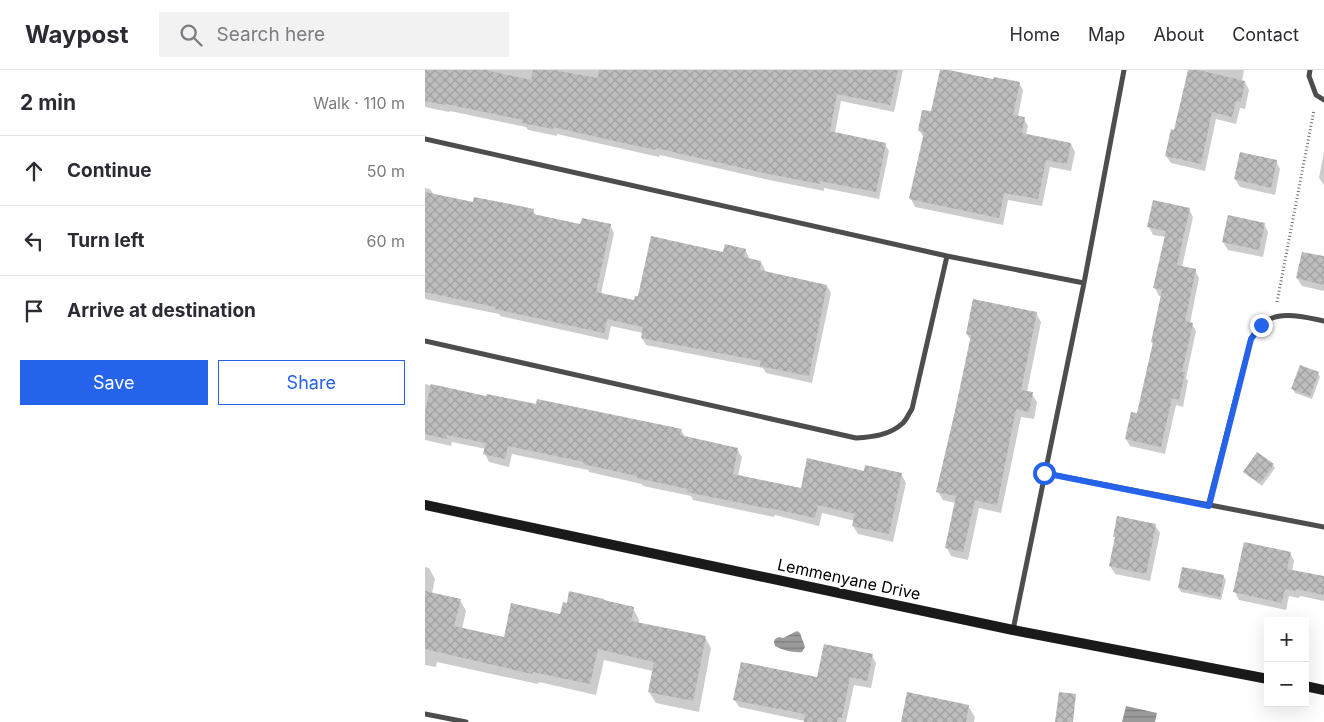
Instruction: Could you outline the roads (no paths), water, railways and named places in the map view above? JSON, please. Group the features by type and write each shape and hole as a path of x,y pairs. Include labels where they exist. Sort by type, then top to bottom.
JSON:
{"street":[{"path":"1013,630 1084,283 1124,70"},
{"path":"1310,70 1309,76 1317,95 1324,100"},
{"path":"425,139 947,256 1084,283"},
{"path":"425,341 856,438 873,437 890,431 903,422 912,409 947,256"},
{"path":"1209,506 1251,339 1261,325 1274,318 1289,315 1324,321"},
{"path":"1044,473 1324,527"},
{"name":"Lemmenyane Drive","path":"425,505 1013,630 1264,678"},
{"path":"1309,687 1324,690"},
{"path":"425,714 466,722"}]}
